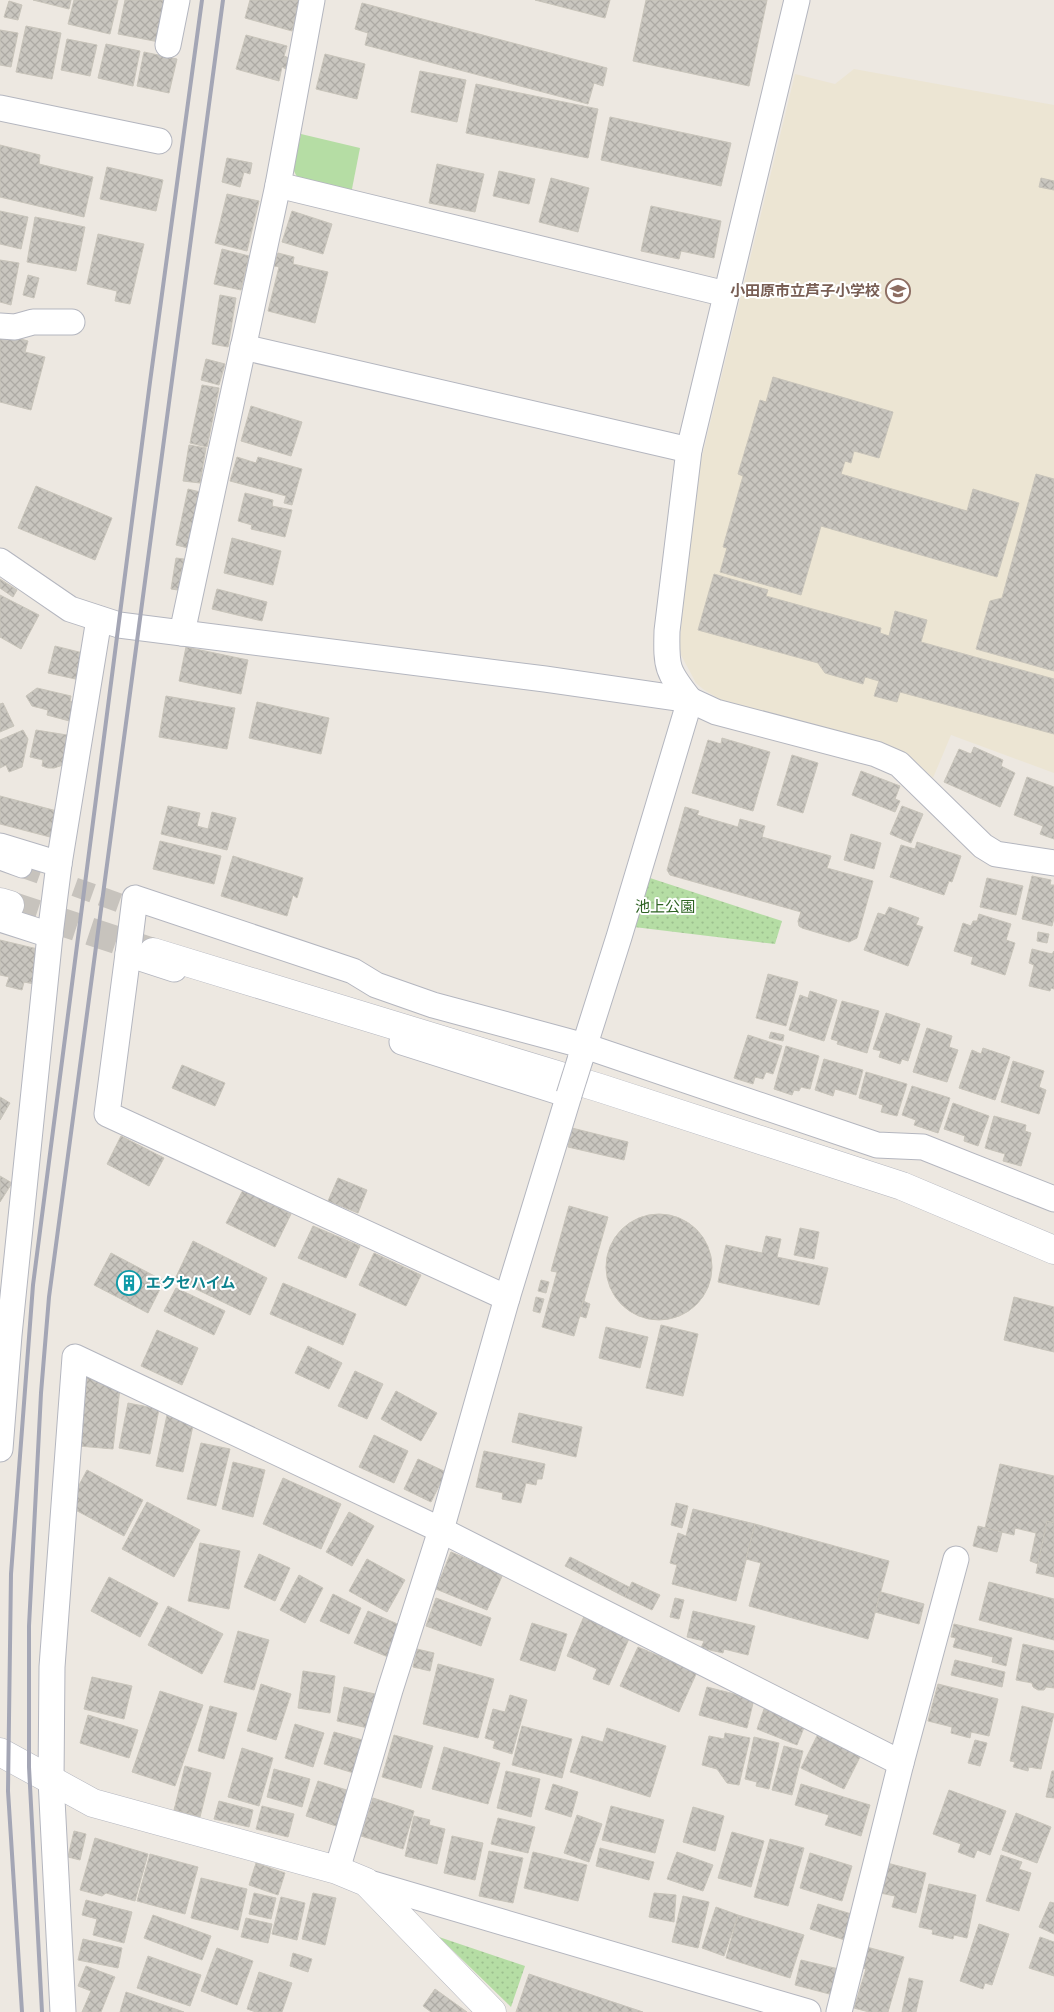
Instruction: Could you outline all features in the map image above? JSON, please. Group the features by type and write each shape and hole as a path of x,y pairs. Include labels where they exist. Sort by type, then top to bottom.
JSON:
{"street":[{"path":"168,46 177,0"},
{"path":"182,634 278,185 312,0"},
{"path":"690,700 672,678 666,660 667,631 689,450 798,0"},
{"path":"0,108 159,142"},
{"path":"278,185 726,294"},
{"path":"0,326 15,327 33,322 72,322"},
{"path":"243,347 689,450"},
{"path":"0,562 70,609 98,619 140,628 545,679 690,700 716,712 876,754 899,764 983,846 996,854 1054,864"},
{"path":"0,1449 5,1333 50,935 59,864 98,619"},
{"path":"337,1870 390,1690 441,1530 507,1298 690,700"},
{"path":"0,846 59,864"},
{"path":"0,860 22,868"},
{"path":"376,985 353,971 135,898 141,953 107,1114 507,1298"},
{"path":"3,909 50,935"},
{"path":"168,920 376,985 582,1053 877,1144 923,1147 1054,1200"},
{"path":"141,953 569,1095"},
{"path":"141,953 600,1088 902,1186 1054,1250"},
{"path":"64,2012 51,1780 52,1666 75,1357 441,1530 901,1763"},
{"path":"839,2012 901,1763 956,1559"},
{"path":"0,1752 93,1803 337,1870 366,1882 808,2012"},
{"path":"366,1882 492,2012"}],"shaded area":[{"name":"小田原市立芦子小学校","path":"854,69 1054,105 1054,773 951,735 933,778 914,760 893,748 722,701 696,683 681,655 679,646 697,477 795,74 835,84"}],"green space":[{"path":"301,134 360,148 351,194 298,179 293,169"},
{"name":"池上公園","path":"650,878 782,921 775,944 634,927"},
{"path":"439,1937 525,1966 511,2007"}],"building":[{"path":"33,0 71,0 69,9"},
{"path":"74,0 118,0 110,34 68,24"},
{"path":"125,0 168,0 159,42 118,34"},
{"path":"250,0 300,0 292,31 245,18"},
{"path":"535,0 610,0 605,18"},
{"path":"646,0 767,0 749,86 633,61"},
{"path":"9,1 22,5 18,20 4,17"},
{"path":"362,3 607,68 603,86 594,83 588,104 365,45 368,33 355,29"},
{"path":"26,26 61,33 52,79 16,72"},
{"path":"0,30 18,33 11,67 0,65"},
{"path":"246,35 287,46 284,56 289,58 286,69 282,67 279,81 236,69"},
{"path":"67,39 97,45 90,76 61,70"},
{"path":"106,44 140,51 133,86 98,78"},
{"path":"144,52 177,59 169,93 137,86"},
{"path":"325,54 365,64 357,99 316,89"},
{"path":"420,71 466,80 457,122 411,112"},
{"path":"476,84 598,109 588,158 466,133"},
{"path":"610,117 731,143 721,186 601,160"},
{"path":"0,145 40,155 39,164 93,177 84,217 0,197"},
{"path":"227,158 252,163 250,174 244,172 240,187 222,182"},
{"path":"437,164 484,174 475,212 429,203"},
{"path":"107,167 163,180 156,211 100,199"},
{"path":"499,171 535,179 529,204 493,196"},
{"path":"551,178 589,188 578,232 539,222"},
{"path":"1041,178 1054,181 1054,190 1039,187"},
{"path":"227,194 259,201 247,251 215,243"},
{"path":"651,206 721,221 714,258 681,251 679,259 641,251"},
{"path":"0,211 28,217 21,249 0,244"},
{"path":"292,211 332,224 323,254 282,242"},
{"path":"35,217 85,227 76,271 27,262"},
{"path":"98,234 144,244 130,304 115,301 117,291 87,284"},
{"path":"222,249 249,256 241,290 214,284"},
{"path":"278,253 294,257 293,264 328,272 315,323 268,311 279,267 274,266"},
{"path":"0,260 19,263 11,305 0,302"},
{"path":"28,275 39,278 34,298 23,295"},
{"path":"220,295 236,298 228,347 212,344"},
{"path":"0,333 28,341 25,352 45,357 31,410 0,402"},
{"path":"206,359 225,364 219,385 201,380"},
{"path":"773,377 893,412 879,458 854,451 851,463 845,461 841,474 967,511 973,489 1019,503 997,577 821,526 801,595 720,572 727,548 723,547 743,476 738,474 760,400 766,402"},
{"path":"202,385 219,388 207,447 190,443"},
{"path":"251,406 302,422 291,456 241,441"},
{"path":"189,445 206,448 200,483 183,481"},
{"path":"237,457 256,463 258,457 302,469 292,505 284,503 286,496 230,481"},
{"path":"1036,474 1054,479 1054,671 976,649 990,601 1002,598"},
{"path":"36,486 112,518 95,560 18,528"},
{"path":"188,489 200,492 188,548 176,545"},
{"path":"245,493 273,500 272,506 292,510 285,537 251,529 252,525 238,521"},
{"path":"232,538 281,551 273,585 224,573"},
{"path":"176,558 184,559 178,590 171,589"},
{"path":"714,574 768,590 766,596 881,628 880,633 889,636 895,611 927,620 921,642 1054,679 1054,734 900,692 897,702 874,696 879,681 865,677 863,684 825,673 818,663 698,630"},
{"path":"0,579 17,590 13,597 0,588"},
{"path":"217,589 267,602 262,621 212,609"},
{"path":"0,595 39,615 21,649 0,637"},
{"path":"55,646 87,654 80,680 48,673"},
{"path":"186,647 248,660 241,694 179,681"},
{"path":"37,688 71,696 70,701 78,703 73,722 47,715 48,710 32,706 26,696"},
{"path":"166,696 235,708 227,749 159,737"},
{"path":"257,702 329,718 321,754 249,738"},
{"path":"3,703 14,726 0,732 0,704"},
{"path":"23,730 28,739 22,767 9,772 6,765 0,768 0,740"},
{"path":"36,730 67,735 71,740 66,764 48,768 42,766 43,760 30,757"},
{"path":"722,738 770,752 753,811 692,793 708,740 721,744"},
{"path":"974,747 1003,760 1001,766 1015,773 1000,807 944,782 959,749 971,754"},
{"path":"792,755 818,763 803,813 777,805"},
{"path":"861,771 900,786 895,799 900,801 895,812 852,795"},
{"path":"1027,777 1054,787 1054,839 1040,834 1043,826 1014,815"},
{"path":"0,796 57,811 50,837 0,824"},
{"path":"168,806 200,813 197,826 208,829 212,812 236,818 227,850 161,834"},
{"path":"902,806 923,814 911,843 890,834"},
{"path":"685,807 699,811 697,815 738,827 740,819 765,826 762,837 831,856 827,868 873,881 857,938 849,942 802,928 799,926 798,921 801,912 670,875 667,870"},
{"path":"851,834 881,843 874,869 844,860"},
{"path":"160,841 221,856 214,884 153,869"},
{"path":"917,842 961,856 952,882 949,881 944,895 890,877 901,845 915,849"},
{"path":"233,856 303,878 297,898 293,895 287,916 221,896"},
{"path":"1032,876 1051,880 1050,885 1054,885 1054,918 1052,926 1022,919"},
{"path":"987,878 1023,886 1016,915 980,907"},
{"path":"889,907 919,918 916,925 923,927 908,966 864,950 878,913 885,915"},
{"path":"979,914 1011,924 1006,940 1015,943 1005,975 971,964 973,957 954,951 963,923 971,926 973,921 977,921"},
{"path":"1038,932 1049,934 1047,943 1037,941"},
{"path":"0,940 42,950 34,984 24,982 22,990 6,986 9,977 0,975"},
{"path":"1032,949 1052,954 1054,951 1054,989 1051,988 1050,991 1029,986 1034,965 1029,963"},
{"path":"768,974 798,982 786,1026 756,1018"},
{"path":"810,991 837,1000 824,1041 789,1030 800,995 808,998"},
{"path":"842,1001 879,1011 867,1053 837,1044 838,1041 831,1039"},
{"path":"886,1013 920,1024 908,1061 902,1059 900,1064 879,1057 881,1051 873,1049"},
{"path":"927,1028 952,1036 949,1047 958,1050 947,1082 913,1072"},
{"path":"771,1032 784,1035 783,1041 769,1038"},
{"path":"748,1035 782,1046 773,1074 766,1072 763,1079 755,1077 753,1084 734,1078"},
{"path":"786,1046 819,1056 810,1089 801,1087 799,1091 794,1090 792,1095 774,1089"},
{"path":"983,1048 1010,1057 995,1100 959,1088 972,1050 981,1054"},
{"path":"824,1059 863,1070 856,1095 835,1089 833,1096 815,1090"},
{"path":"1013,1061 1044,1071 1039,1087 1046,1090 1039,1114 1001,1102"},
{"path":"182,1065 225,1083 215,1106 172,1088"},
{"path":"866,1072 907,1084 897,1116 881,1112 883,1105 859,1098"},
{"path":"912,1086 950,1098 938,1133 914,1125 916,1120 902,1115"},
{"path":"0,1097 10,1103 0,1120"},
{"path":"953,1103 989,1116 978,1146 964,1141 965,1136 944,1129"},
{"path":"994,1116 1026,1125 1025,1131 1031,1133 1021,1166 1003,1161 1005,1154 985,1148"},
{"path":"572,1128 628,1142 624,1160 568,1147"},
{"path":"121,1136 164,1158 149,1186 107,1164"},
{"path":"0,1176 12,1183 0,1202"},
{"path":"338,1178 367,1190 358,1213 328,1201"},
{"path":"243,1190 291,1214 275,1247 226,1223"},
{"path":"569,1206 608,1217 574,1336 542,1327 557,1272 551,1271"},
{"path":"659,1214 679,1218 697,1229 708,1247 712,1267 708,1287 697,1305 679,1316 659,1320 639,1316 621,1305 610,1287 606,1267 610,1247 621,1229 639,1218"},
{"path":"313,1226 360,1246 346,1278 298,1258"},
{"path":"800,1228 819,1232 814,1259 794,1255"},
{"path":"766,1236 781,1239 777,1257 828,1268 819,1305 718,1282 726,1245 762,1253"},
{"path":"193,1241 267,1278 250,1315 175,1279"},
{"name":"エクセハイム","path":"111,1253 164,1281 148,1313 94,1285"},
{"path":"374,1253 421,1275 406,1306 359,1285"},
{"path":"541,1280 549,1282 546,1293 538,1291"},
{"path":"283,1283 356,1314 343,1345 270,1314"},
{"path":"176,1288 225,1311 214,1335 164,1311"},
{"path":"536,1297 544,1299 540,1313 533,1311"},
{"path":"1014,1297 1054,1307 1054,1352 1004,1340"},
{"path":"583,1301 590,1304 586,1318 580,1316"},
{"path":"661,1325 698,1334 683,1396 646,1388"},
{"path":"606,1327 648,1337 640,1368 599,1358"},
{"path":"157,1330 198,1348 182,1385 141,1366"},
{"path":"308,1346 342,1363 329,1389 295,1373"},
{"path":"355,1371 383,1384 367,1419 338,1406"},
{"path":"87,1374 120,1388 113,1449 79,1446"},
{"path":"396,1391 437,1413 421,1441 381,1419"},
{"path":"128,1403 159,1409 150,1454 119,1448"},
{"path":"519,1413 582,1427 576,1457 512,1442"},
{"path":"167,1415 194,1421 183,1472 156,1466"},
{"path":"374,1435 408,1451 394,1483 359,1467"},
{"path":"201,1443 230,1449 216,1506 187,1499"},
{"path":"484,1451 545,1464 542,1479 537,1479 536,1485 526,1483 521,1503 502,1499 503,1493 476,1487"},
{"path":"418,1459 446,1472 431,1502 404,1489"},
{"path":"233,1462 265,1470 253,1517 222,1509"},
{"path":"1000,1464 1054,1476 1054,1523 1047,1521 1038,1564 1030,1561 1036,1533 1015,1528 1014,1535 985,1528"},
{"path":"87,1470 143,1500 124,1536 68,1506"},
{"path":"283,1478 341,1504 321,1549 263,1524"},
{"path":"147,1502 200,1530 174,1577 122,1549"},
{"path":"676,1503 688,1506 682,1528 671,1525"},
{"path":"693,1509 755,1524 736,1601 672,1584 677,1565 670,1563 678,1533 686,1536"},
{"path":"349,1512 374,1526 352,1566 326,1552"},
{"path":"1047,1521 1054,1523 1054,1577 1036,1573"},
{"path":"755,1524 889,1561 868,1639 749,1606 761,1563 746,1559"},
{"path":"978,1526 1002,1532 997,1552 973,1546"},
{"path":"200,1543 240,1551 229,1609 188,1601"},
{"path":"451,1552 503,1574 487,1610 436,1589"},
{"path":"259,1554 290,1568 275,1601 244,1587"},
{"path":"570,1557 629,1587 625,1597 565,1566"},
{"path":"367,1559 405,1580 387,1612 349,1591"},
{"path":"299,1575 323,1588 305,1623 280,1610"},
{"path":"109,1577 158,1603 140,1637 91,1611"},
{"path":"632,1582 660,1595 652,1610 625,1597"},
{"path":"989,1582 1054,1599 1054,1640 979,1620"},
{"path":"881,1592 924,1604 919,1624 875,1612"},
{"path":"333,1594 361,1608 349,1634 320,1621"},
{"path":"436,1598 491,1618 481,1646 426,1626"},
{"path":"675,1598 684,1600 679,1619 670,1617"},
{"path":"168,1606 223,1634 202,1674 148,1645"},
{"path":"368,1611 402,1626 388,1657 354,1643"},
{"path":"693,1611 755,1626 748,1655 724,1649 723,1653 701,1648 704,1641 687,1637"},
{"path":"585,1614 631,1634 609,1685 593,1679 597,1669 567,1656"},
{"path":"532,1623 567,1634 555,1671 520,1660"},
{"path":"954,1624 1012,1638 1006,1666 992,1662 993,1657 953,1647 956,1638 951,1637"},
{"path":"238,1631 269,1640 254,1690 224,1682"},
{"path":"1023,1644 1054,1651 1054,1688 1046,1687 1044,1690 1038,1690 1033,1687 1032,1683 1016,1680"},
{"path":"638,1647 697,1672 679,1712 620,1686"},
{"path":"417,1649 434,1653 430,1671 413,1667"},
{"path":"955,1660 1005,1672 1002,1687 951,1675"},
{"path":"438,1664 494,1679 478,1738 423,1724"},
{"path":"303,1671 335,1676 330,1713 298,1708"},
{"path":"92,1677 132,1686 124,1719 84,1709"},
{"path":"261,1684 291,1694 276,1740 247,1731"},
{"path":"938,1684 998,1699 989,1736 971,1732 970,1738 951,1733 952,1727 928,1721"},
{"path":"344,1687 375,1694 368,1728 337,1721"},
{"path":"707,1687 754,1699 747,1728 699,1715"},
{"path":"160,1691 203,1705 175,1786 132,1772"},
{"path":"510,1695 527,1700 512,1754 493,1748 495,1741 485,1738 493,1709 505,1712"},
{"path":"210,1706 237,1713 224,1759 198,1751"},
{"path":"1022,1706 1054,1714 1041,1769 1029,1767 1028,1771 1013,1767 1015,1762 1010,1761"},
{"path":"764,1709 805,1725 797,1745 757,1729"},
{"path":"88,1715 138,1730 129,1758 80,1743"},
{"path":"295,1724 324,1733 313,1767 285,1758"},
{"path":"522,1726 572,1739 562,1778 512,1765"},
{"path":"607,1728 666,1746 650,1797 570,1772 582,1736 603,1742"},
{"path":"334,1732 366,1741 357,1774 324,1764"},
{"path":"819,1732 862,1753 844,1789 801,1768"},
{"path":"725,1733 750,1738 739,1785 727,1783 717,1769 702,1765 709,1736 724,1739"},
{"path":"394,1735 433,1746 421,1788 382,1777"},
{"path":"754,1737 779,1743 769,1789 756,1786 757,1782 745,1779"},
{"path":"975,1740 987,1743 980,1766 968,1763"},
{"path":"784,1746 803,1751 792,1795 772,1790"},
{"path":"444,1747 500,1763 488,1804 432,1789"},
{"path":"242,1748 273,1758 259,1806 228,1797"},
{"path":"185,1766 211,1773 200,1817 174,1810"},
{"path":"274,1769 310,1779 302,1807 267,1797"},
{"path":"506,1771 540,1779 531,1817 497,1808"},
{"path":"1052,1771 1054,1771 1054,1798 1046,1797"},
{"path":"318,1781 353,1792 342,1828 306,1816"},
{"path":"553,1784 578,1792 571,1817 545,1809"},
{"path":"801,1784 870,1805 861,1836 825,1825 829,1815 795,1805"},
{"path":"949,1790 1006,1811 990,1855 977,1850 974,1858 958,1852 961,1844 933,1834"},
{"path":"373,1798 414,1811 403,1849 361,1836"},
{"path":"219,1801 253,1810 249,1827 214,1819"},
{"path":"262,1806 294,1814 288,1837 256,1829"},
{"path":"611,1806 664,1820 655,1853 602,1840"},
{"path":"693,1807 724,1816 715,1851 683,1842"},
{"path":"1016,1813 1051,1827 1037,1863 1002,1850"},
{"path":"577,1815 602,1824 589,1862 564,1853"},
{"path":"414,1816 430,1820 429,1825 445,1829 437,1864 405,1856"},
{"path":"498,1818 535,1827 528,1853 491,1844"},
{"path":"74,1831 86,1834 80,1860 68,1857"},
{"path":"732,1832 764,1841 751,1887 718,1878"},
{"path":"452,1836 483,1843 475,1880 444,1873"},
{"path":"95,1838 148,1854 135,1901 106,1893 102,1896 80,1890"},
{"path":"770,1839 804,1848 788,1906 754,1897"},
{"path":"600,1848 654,1862 649,1880 596,1866"},
{"path":"489,1851 523,1858 513,1903 479,1896"},
{"path":"533,1852 587,1865 578,1901 524,1888"},
{"path":"677,1852 713,1865 703,1891 667,1879"},
{"path":"810,1853 852,1866 842,1901 800,1888"},
{"path":"150,1854 198,1867 185,1914 137,1901"},
{"path":"1001,1855 1022,1862 1019,1869 1031,1873 1019,1911 986,1901"},
{"path":"256,1863 285,1873 278,1895 249,1885"},
{"path":"887,1863 926,1873 916,1913 892,1907 895,1896 880,1893"},
{"path":"201,1878 247,1889 238,1930 191,1918"},
{"path":"929,1884 976,1895 967,1938 954,1935 953,1939 932,1934 933,1930 919,1927"},
{"path":"254,1893 276,1898 271,1919 249,1914"},
{"path":"313,1893 336,1898 325,1945 302,1939"},
{"path":"654,1893 676,1895 674,1922 649,1917"},
{"path":"683,1896 709,1902 698,1948 672,1942"},
{"path":"281,1897 305,1903 297,1940 272,1934"},
{"path":"86,1900 132,1912 124,1943 93,1935 97,1919 82,1915"},
{"path":"1050,1902 1054,1903 1054,1934 1039,1927"},
{"path":"818,1904 855,1915 848,1941 810,1929"},
{"path":"716,1907 738,1915 724,1956 702,1948"},
{"path":"153,1915 211,1936 202,1960 144,1938"},
{"path":"738,1915 804,1935 790,1978 726,1958"},
{"path":"246,1918 272,1924 268,1943 241,1937"},
{"path":"979,1924 1009,1934 992,1985 985,1983 983,1989 960,1981"},
{"path":"1040,1937 1054,1942 1054,1976 1029,1968"},
{"path":"83,1939 122,1948 118,1968 78,1960"},
{"path":"863,1946 904,1957 888,2012 869,2012 854,2008 866,1969 857,1966"},
{"path":"217,1948 253,1961 237,2005 201,1991"},
{"path":"293,1953 312,1959 308,1972 290,1966"},
{"path":"148,1956 201,1975 190,2006 137,1988"},
{"path":"801,1960 843,1970 837,1996 795,1985"},
{"path":"86,1966 115,1977 101,2012 82,2012 91,1991 78,1986"},
{"path":"259,1972 292,1983 282,2012 256,2012 247,2009"},
{"path":"529,1974 643,2012 516,2012"},
{"path":"909,1978 923,1981 916,2012 902,2012"},
{"path":"435,1989 467,2012 431,2012 423,2006"},
{"path":"126,1992 184,2012 120,2012"}],"tunnel":[{"path":"22,868 145,912"},
{"path":"10,905 153,952"}],"railway":[{"path":"22,2012 8,1791 11,1574 33,1285 150,382 202,0"},
{"path":"42,2012 29,1767 29,1626 41,1393 49,1297 223,0"}],"place":[{"name":"小田原市立芦子小学校","path":"898,291"},
{"name":"エクセハイム","path":"129,1283"}]}
